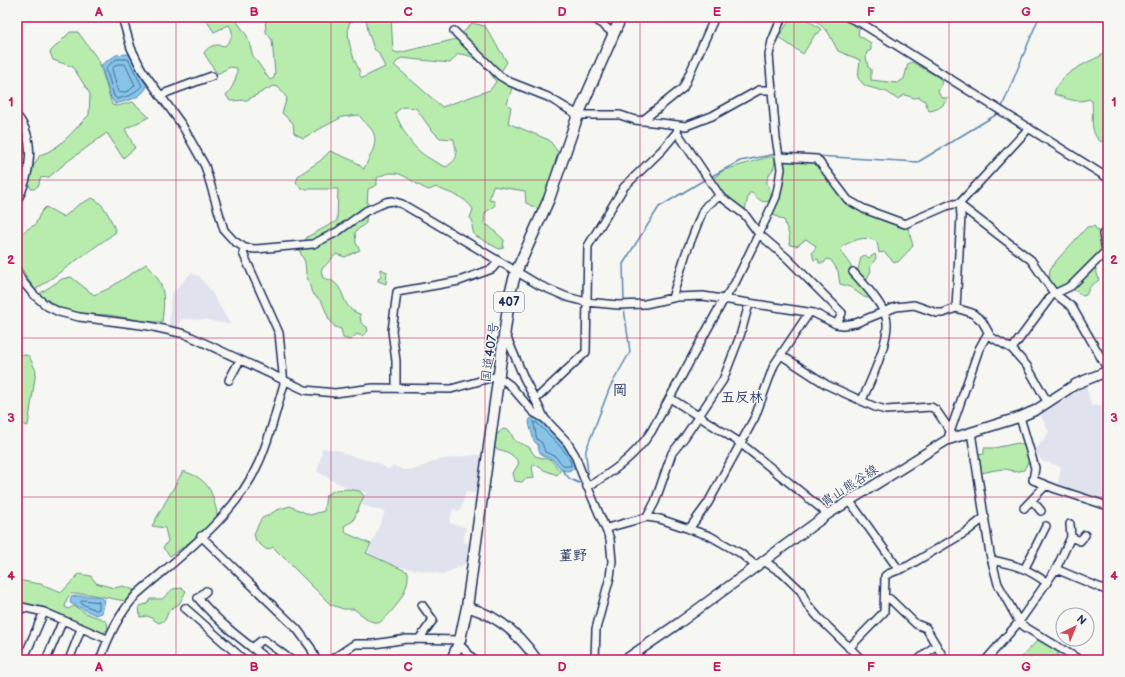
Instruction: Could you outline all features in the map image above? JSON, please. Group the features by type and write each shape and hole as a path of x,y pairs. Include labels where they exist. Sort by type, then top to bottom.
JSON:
{"highway":[{"name":"国道407号","path":"452,660 459,643 467,607 510,293 516,272 549,199 578,114 621,17"}],"main road":[{"name":"胄山熊谷線","path":"625,660 679,623 828,514 949,436 971,432 1020,417 1048,403 1076,384 1108,371"},
{"path":"467,607 482,611 502,623 524,642 537,660"}],"street":[{"path":"122,17 136,59 148,81 182,124 206,166 224,230 234,241 245,248 264,249 313,244 337,232 366,211 386,202 392,201 433,222 498,262 555,293 586,302 638,305 672,298 703,296 809,312 837,324 850,325 896,306 914,305 937,313 943,313 956,308 972,312 982,320 991,336 1012,349 1027,366 1048,403"},
{"path":"593,17 613,33"},
{"path":"642,121 683,88 715,17"},
{"path":"587,487 621,466 640,448 651,432 724,299 735,283 776,197 781,169 776,138 769,55 772,41 782,17"},
{"path":"847,17 861,23 1108,178"},
{"path":"454,31 500,76 548,97 578,114 620,116 677,129 712,116 759,90 773,90"},
{"path":"160,96 212,76"},
{"path":"17,116 27,134 29,144 26,178 23,190 17,201"},
{"path":"956,308 960,205 1029,128"},
{"path":"677,129 720,196 746,215 759,234 787,258 842,313 837,324"},
{"path":"536,399 586,352 588,246 624,187 662,150 677,129"},
{"path":"780,157 816,159 848,200 864,209 905,224 949,205 960,205 1031,260 1054,293 1072,307 1108,371"},
{"path":"672,298 686,253 703,210 707,205 720,196"},
{"path":"1012,349 1054,293 1071,286 1106,251 1104,234 1108,230"},
{"path":"100,660 107,639 115,623 137,594 201,536 236,501 251,477 264,447 285,381 279,333 242,253 245,248"},
{"path":"396,388 396,361 392,331 397,292 460,281 492,269 498,262"},
{"path":"17,272 19,281 40,300 59,312 79,317 149,326 178,332 305,390 335,393 373,388 451,389 488,378 498,378 510,385 528,406 545,419 571,446 576,454 587,487 607,528 612,561 606,594 596,629 595,660"},
{"path":"853,272 870,290 887,322 881,354 862,400"},
{"path":"647,517 655,502 672,453 723,380 740,336 749,304"},
{"path":"689,529 708,503 739,442 755,417 766,382 781,355 809,312"},
{"path":"504,331 524,378 545,419"},
{"path":"949,436 979,349 988,333"},
{"path":"781,355 821,382 886,410 931,407 936,410 949,436"},
{"path":"229,380 240,360"},
{"path":"670,398 739,442 828,514"},
{"path":"1020,417 1035,468 1033,480 1108,506"},
{"path":"971,432 992,560 998,584 1019,622 1080,660"},
{"path":"1024,508 1046,485"},
{"path":"849,500 898,570"},
{"path":"1032,500 1041,511"},
{"path":"607,528 647,517 660,519 724,543 760,564 782,573 801,591 808,604 818,617 862,660"},
{"path":"849,648 884,612 886,598 885,576 908,566 966,532 985,517"},
{"path":"986,660 1019,622 1056,569 1071,537 1070,524"},
{"path":"1025,568 1046,526"},
{"path":"1071,537 1080,541 1085,535"},
{"path":"201,536 297,629 308,643 316,660"},
{"path":"992,560 1025,568 1047,582"},
{"path":"1056,569 1108,591"},
{"path":"206,591 198,598 219,622 235,636 268,660"},
{"path":"886,598 890,599 916,624 926,628 945,660"},
{"path":"419,639 433,620 422,605"},
{"path":"17,617 19,607 44,612 107,639"},
{"path":"185,608 244,660"},
{"path":"23,660 44,612"},
{"path":"46,660 63,620"},
{"path":"211,631 219,622"},
{"path":"69,660 82,629"},
{"path":"331,660 355,644 374,644 419,639 459,643 474,660"},
{"path":"252,648 264,640 291,660"},
{"path":"918,660 936,645"}],"shaded area":[{"path":"191,273 200,277 211,291 230,324 210,320 183,319 180,321 179,329 169,327 171,295"},
{"path":"1086,386 1091,406 1108,404 1108,503 1057,488 1061,467 1042,461 1035,451 1049,432 1040,414"},
{"path":"322,448 342,451 342,453 347,455 375,462 388,469 393,466 404,470 414,470 437,460 483,454 477,494 466,491 460,511 453,509 449,523 466,527 463,542 470,543 467,563 444,574 399,567 368,553 385,512 362,505 366,492 349,488 335,482 317,471"}],"green space":[{"path":"204,17 234,17 247,36 253,56 270,80 274,78 275,73 272,40 266,32 265,17 354,17 353,21 349,23 348,35 352,53 362,78 385,67 378,52 374,49 368,31 366,17 391,17 393,51 398,53 457,39 472,23 485,26 507,62 500,73 512,86 507,104 511,107 508,123 549,140 558,152 554,170 540,210 526,203 525,191 493,186 489,200 494,201 495,205 485,213 484,224 489,226 504,240 503,248 499,249 474,235 472,226 473,221 470,218 473,209 461,198 436,187 429,190 398,174 385,174 377,178 377,185 368,189 366,223 355,232 356,243 360,250 345,257 336,254 321,270 323,278 331,280 339,287 347,304 350,308 360,314 361,323 367,327 368,331 362,336 357,334 350,340 343,338 341,329 335,327 329,319 322,302 312,293 306,274 305,262 300,252 307,237 337,221 338,189 301,189 296,182 299,175 320,161 330,151 354,161 364,169 373,150 375,140 372,130 359,115 342,117 303,138 294,133 293,123 282,113 287,98 278,87 273,86 247,100 230,101 226,95 234,83 237,68 230,67 217,74 204,53 208,48 213,46 225,46 232,36 232,31 229,25 214,32","holes":["458,54 470,56 476,59 485,67 496,82 490,90 442,107 394,65 401,58 450,63","402,107 416,108 430,128 440,138 454,139 456,158 451,164 446,167 435,162 414,146 409,140 395,113"]},
{"path":"790,17 803,17 821,29 818,34 816,33 803,54 778,37 790,20"},
{"path":"812,17 837,18 849,22 859,30 858,35 871,43 871,50 867,52 866,57 868,67 871,69 871,80 897,83 904,79 908,64 912,62 940,78 942,83 938,92 941,97 948,99 940,107 929,111 925,101 919,97 915,98 905,95 897,99 887,92 865,86 858,78 860,60 838,51 828,32"},
{"path":"70,32 78,32 99,61 112,105 117,106 133,102 149,117 125,129 135,148 123,158 107,133 68,161 49,177 40,178 39,185 34,189 31,189 27,181 40,155 48,152 61,143 89,115 90,94 73,67 53,60 50,52"},
{"path":"1108,52 1108,136 1101,142 1094,133 1092,123 1092,101 1089,99 1080,101 1071,100 1054,94 1061,80 1068,74 1076,68"},
{"path":"17,120 21,127 26,149 24,172 21,180 18,180 17,174 19,171 17,170"},
{"path":"768,157 775,157 773,169 767,180 771,190 769,201 764,202 752,193 749,193 745,210 721,193 712,179 724,170"},
{"path":"783,159 814,162 846,202 858,210 908,228 913,246 898,262 894,262 884,252 879,253 877,242 873,240 864,238 842,246 841,252 855,272 858,270 861,257 865,255 869,258 875,254 876,258 870,267 871,271 864,284 872,299 864,297 850,287 840,284 838,271 831,260 827,259 824,263 819,263 818,259 814,260 812,252 816,246 806,239 797,246 790,245 785,221 772,214 784,175"},
{"path":"92,198 97,200 104,208 110,217 116,232 35,290 19,264 16,255 18,239 24,231 35,225 41,212 46,207 64,217 78,205"},
{"path":"1094,226 1103,242 1102,251 1095,267 1099,280 1092,285 1086,295 1083,296 1067,285 1058,290 1052,286 1049,281 1050,269 1087,227"},
{"path":"146,264 153,271 161,284 163,291 164,305 162,322 150,322 109,315 84,314 60,308 39,294 62,279 71,277 94,295 108,289"},
{"path":"381,269 387,272 386,284 378,281 381,277"},
{"path":"17,353 29,356 36,371 28,426 17,423"},
{"path":"503,429 509,430 515,441 529,447 535,456 551,460 560,471 557,475 534,464 532,467 534,478 525,479 522,482 515,481 513,473 519,463 512,455 496,449 494,446 495,436"},
{"path":"1018,443 1027,447 1030,458 1024,470 1015,472 1003,469 981,473 976,455 984,454 984,448 994,448"},
{"path":"183,471 199,478 207,485 212,495 217,514 212,523 170,556 163,548 168,541 165,528 152,526"},
{"path":"348,489 360,491 364,496 353,521 344,526 346,533 371,544 366,553 408,572 406,586 400,600 390,613 379,623 370,621 354,609 343,609 330,604 273,547 267,550 256,541 254,534 261,519 277,510 290,506 310,515 324,511 326,495 335,490"},
{"path":"79,574 91,576 96,583 114,588 123,586 134,590 125,601 88,594 71,594 67,598 65,607 69,609 73,606 107,622 108,629 103,633 43,607 26,605 17,601 17,580 40,584 62,592"},
{"path":"182,588 186,591 179,604 169,610 165,620 159,623 148,616 140,617 139,606 147,604 150,599 162,599 173,589"},
{"path":"1039,639 1059,650 1057,657 1053,660 1019,660"}],"water":[{"path":"116,55 131,55 147,86 138,96 115,104 111,98 101,65"},
{"path":"535,417 548,427 559,440 574,461 577,468 568,471 562,470 552,459 543,456 539,451 538,445 534,441 529,423 530,419"},
{"path":"96,596 105,600 102,613 96,615 70,603 71,597"}],"waterway":[{"path":"1002,107 1039,17"},
{"path":"782,154 918,162 999,113"},
{"path":"712,176 740,161 776,154"},
{"path":"624,302 623,264 659,207 704,180"},
{"path":"587,477 588,469 586,450 610,387 630,352 624,308"},
{"path":"562,470 570,479 579,483 582,481"}],"district":[{"name":"岡","path":"620,390"},
{"name":"五反林","path":"742,397"},
{"name":"董野","path":"573,555"}]}
